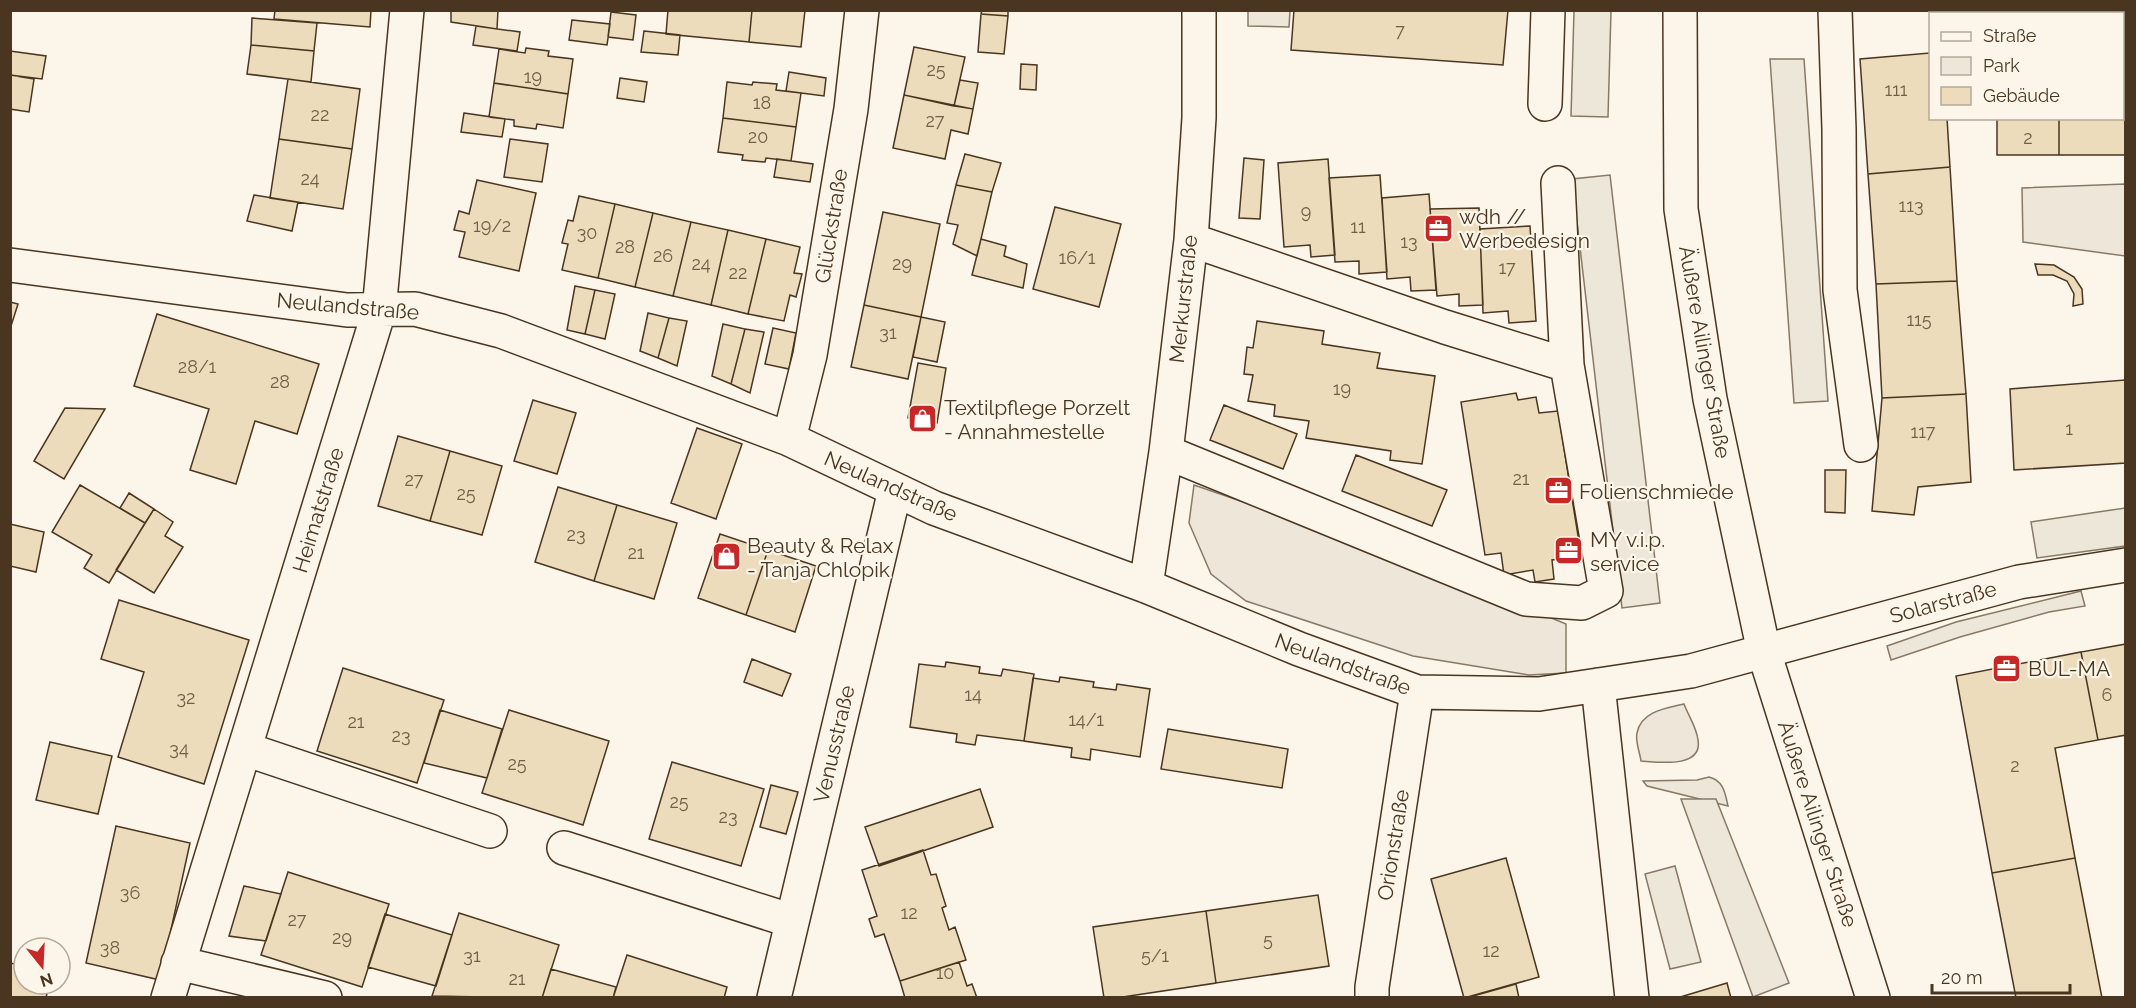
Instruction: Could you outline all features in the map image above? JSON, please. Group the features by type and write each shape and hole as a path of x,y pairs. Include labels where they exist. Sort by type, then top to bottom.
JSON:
{"street":[{"name":"Heimatstraße","path":"168,998 379,311 407,10"},
{"name":"Glückstraße","path":"789,439 812,344 851,109 862,10"},
{"name":"Merkurstraße","path":"1146,586 1166,452 1191,240 1199,118 1199,10"},
{"path":"1545,104 1548,10"},
{"name":"Äußere Ailinger Straße","path":"1680,10 1681,209 1710,399 1764,652 1873,997"},
{"path":"1835,10 1839,129 1840,290 1861,445"},
{"path":"1166,452 1526,599 1582,603 1606,591 1567,365 1558,183"},
{"path":"1191,240 1445,327 1567,365"},
{"name":"Neulandstraße","path":"10,265 347,310 415,309 501,331 789,439 934,508 1146,586 1299,649 1417,692 1539,694 1691,671 1764,652"},
{"name":"Venusstraße","path":"774,998 895,490"},
{"name":"Solarstraße","path":"1764,652 2019,582 2126,565"},
{"path":"1598,686 1632,998"},
{"name":"Orionstraße","path":"1372,998 1417,692"},
{"path":"245,749 490,831"},
{"path":"564,848 792,921"},
{"path":"178,963 325,998"}],"green space":[{"path":"1248,11 1290,11 1289,27 1248,26"},
{"path":"2125,184 2125,256 2023,242 2022,188"},
{"path":"1194,485 1409,559 1566,624 1566,673 1529,675 1413,656 1246,601 1211,574 1189,523"},
{"path":"1684,704 1698,740 1698,749 1693,756 1677,762 1641,761 1637,743 1639,726 1649,715"},
{"path":"1709,777 1721,785 1728,806 1647,786 1643,781 1697,780"}],"shaded area":[{"path":"1574,11 1611,11 1608,117 1571,116"},
{"path":"1770,59 1804,59 1828,401 1794,403"},
{"path":"1610,175 1660,603 1622,608 1572,179"},
{"path":"2125,508 2125,546 2037,558 2031,522"},
{"path":"2081,591 2085,606 2049,612 1960,637 1891,660 1887,646 1956,622"},
{"path":"1681,799 1716,799 1789,983 1753,997"},
{"path":"1675,866 1701,962 1670,969 1645,874"}],"building":[{"path":"275,10 371,10 370,27 274,19"},
{"path":"451,10 498,10 497,29 451,22"},
{"path":"668,10 752,10 749,42 666,34"},
{"path":"752,10 805,10 801,47 749,42"},
{"path":"982,10 1008,10 1008,16 981,14"},
{"path":"1294,10 1508,10 1503,65 1291,50"},
{"path":"611,12 636,15 633,40 608,37"},
{"path":"981,14 1008,16 1004,54 978,52"},
{"path":"252,18 317,23 314,51 251,45"},
{"path":"572,20 610,24 607,45 569,40"},
{"path":"476,26 520,32 517,51 473,45"},
{"path":"644,31 680,35 678,55 641,52"},
{"path":"251,45 314,51 311,82 247,74"},
{"path":"914,47 965,57 954,106 904,95"},
{"path":"526,48 549,51 548,56 573,59 568,94 494,83 499,49 525,53"},
{"path":"10,51 46,56 42,79 10,75"},
{"path":"1929,53 1929,120 1947,120 1950,167 1868,174 1860,59"},
{"path":"1021,64 1037,65 1036,90 1020,89"},
{"path":"2124,69 2126,69 2126,155 2059,155 2059,120 2124,120"},
{"path":"789,72 826,78 824,96 786,91"},
{"path":"10,75 34,79 29,112 10,109"},
{"path":"620,78 647,82 644,102 617,98"},
{"path":"288,79 360,89 352,149 279,139"},
{"path":"960,80 978,83 973,109 954,106"},
{"path":"727,82 752,85 753,82 777,84 776,90 801,93 796,127 723,118"},
{"path":"494,83 568,94 563,128 537,124 536,129 514,126 514,120 489,117"},
{"path":"904,95 973,109 968,134 951,130 945,159 893,148"},
{"path":"464,113 505,119 502,137 461,132"},
{"path":"723,118 796,127 791,161 766,158 765,162 742,160 743,155 718,152"},
{"path":"1997,120 2059,120 2059,155 1997,155"},
{"path":"279,139 352,149 343,209 270,198"},
{"path":"510,139 548,144 542,182 504,177"},
{"path":"965,154 1001,163 992,192 956,185"},
{"path":"1244,158 1264,160 1260,219 1239,218"},
{"path":"777,159 813,164 810,182 774,177"},
{"path":"1328,159 1335,255 1311,257 1310,245 1284,247 1278,163"},
{"path":"1950,167 1957,281 1876,284 1868,174"},
{"path":"1380,175 1387,272 1359,274 1359,261 1335,262 1329,178"},
{"path":"477,180 536,193 519,271 459,257 465,232 454,230 459,211 469,214"},
{"path":"956,185 992,192 977,256 953,244 958,225 947,223"},
{"path":"1429,194 1436,290 1411,291 1410,277 1387,279 1382,198"},
{"path":"254,195 298,202 292,231 247,221"},
{"path":"579,196 615,204 598,278 562,270 568,244 562,243 568,220 573,221"},
{"path":"615,204 653,213 635,287 598,278"},
{"path":"1055,207 1121,224 1099,307 1033,289"},
{"path":"1479,208 1483,305 1459,306 1459,294 1437,296 1430,209"},
{"path":"883,212 940,224 921,317 864,305"},
{"path":"653,213 691,222 673,296 635,287"},
{"path":"691,222 728,230 711,305 673,296"},
{"path":"1530,226 1536,321 1509,323 1508,311 1483,313 1480,229"},
{"path":"728,230 766,239 748,314 711,305"},
{"path":"766,239 800,247 794,273 802,274 796,297 790,295 784,321 748,314"},
{"path":"981,239 1006,246 1004,256 1027,264 1023,288 972,275"},
{"path":"2035,264 2054,265 2074,277 2082,289 2083,304 2073,306 2074,294 2067,281 2053,275 2038,275"},
{"path":"1957,281 1966,394 1882,398 1876,284"},
{"path":"575,286 595,290 585,334 567,330"},
{"path":"595,290 615,294 605,339 585,334"},
{"path":"10,302 18,304 10,329"},
{"path":"864,305 921,317 908,379 851,367"},
{"path":"648,313 669,318 658,358 640,351"},
{"path":"157,314 319,364 297,434 255,421 236,484 190,470 209,409 134,386"},
{"path":"921,317 945,322 937,362 913,357"},
{"path":"669,318 687,321 677,366 658,358"},
{"path":"1257,321 1324,331 1322,344 1380,353 1377,368 1435,376 1422,464 1390,460 1391,451 1306,438 1309,421 1274,416 1275,405 1248,401 1253,375 1244,374 1247,347 1253,348"},
{"path":"723,324 745,329 731,384 712,376"},
{"path":"773,328 796,333 789,369 765,364"},
{"path":"745,329 764,332 750,393 731,384"},
{"path":"918,363 946,368 937,423 908,418"},
{"path":"2125,380 2126,463 2014,470 2010,389"},
{"path":"1516,393 1518,400 1536,397 1539,413 1558,411 1579,542 1565,544 1567,558 1552,560 1554,579 1535,582 1533,570 1504,575 1501,553 1485,555 1461,402"},
{"path":"1966,394 1971,482 1918,487 1914,515 1872,511 1882,398"},
{"path":"533,400 576,413 557,474 514,461"},
{"path":"1224,405 1297,434 1283,469 1210,440"},
{"path":"65,408 105,409 64,479 34,461"},
{"path":"697,428 742,444 716,519 671,503"},
{"path":"398,436 450,451 430,521 378,506"},
{"path":"450,451 502,466 482,535 430,521"},
{"path":"1356,455 1447,490 1432,526 1342,491"},
{"path":"1825,470 1846,470 1845,513 1825,512"},
{"path":"80,485 145,523 109,583 84,568 92,555 52,532"},
{"path":"558,487 617,505 594,581 535,562"},
{"path":"129,493 154,509 145,523 120,508"},
{"path":"617,505 677,523 654,599 594,581"},
{"path":"154,509 173,522 165,536 183,547 154,593 116,570"},
{"path":"10,524 44,532 36,572 10,566"},
{"path":"720,534 768,550 746,615 698,598"},
{"path":"768,550 816,566 795,632 746,615"},
{"path":"119,600 249,640 204,784 118,757 144,672 101,659"},
{"path":"2126,644 2126,735 2098,740 2081,652"},
{"path":"2081,652 2098,740 2055,748 2075,858 1992,873 1956,676"},
{"path":"752,659 791,674 782,696 744,682"},
{"path":"946,662 980,667 979,673 1001,676 1003,669 1034,674 1024,741 977,735 975,745 956,742 957,734 910,727 919,664 945,667"},
{"path":"343,668 444,700 417,783 317,751"},
{"path":"1060,677 1094,682 1093,687 1116,690 1117,684 1150,689 1140,757 1091,749 1090,760 1071,757 1072,748 1024,741 1033,678 1059,682"},
{"path":"440,710 502,729 487,778 424,763"},
{"path":"509,710 609,741 583,825 482,793"},
{"path":"1168,729 1288,749 1282,788 1161,769"},
{"path":"50,742 112,756 98,814 36,800"},
{"path":"672,762 764,789 741,866 649,839"},
{"path":"771,785 798,792 786,834 760,827"},
{"path":"980,789 993,827 879,866 865,827"},
{"path":"116,826 190,843 160,980 86,963"},
{"path":"923,850 931,875 936,874 946,906 942,908 949,930 955,927 966,960 900,981 884,934 875,937 869,919 877,916 862,870"},
{"path":"1506,858 1539,977 1464,998 1431,879"},
{"path":"2075,858 2102,998 2016,998 1992,873"},
{"path":"288,872 389,904 362,987 261,955"},
{"path":"244,886 281,894 266,941 229,936"},
{"path":"1318,895 1329,966 1216,983 1206,911"},
{"path":"1206,911 1216,983 1104,998 1093,927"},
{"path":"459,913 559,945 542,998 432,996"},
{"path":"385,914 452,935 436,986 368,967"},
{"path":"627,955 727,987 724,998 613,998"},
{"path":"959,962 967,986 972,984 977,998 905,998 900,981"},
{"path":"10,963 12,963 12,996 46,996 46,998 10,998"},
{"path":"551,969 616,987 613,998 542,998"},
{"path":"1727,983 1731,998 1677,998"},
{"path":"1516,984 1519,998 1466,998"}],"place":[{"name":"wdh // Werbedesign","path":"1438,228"},
{"name":"Textilpflege Porzelt - Annahmestelle","path":"923,419"},
{"name":"Folienschmiede","path":"1558,491"},
{"name":"MY v.i.p. service","path":"1569,551"},
{"name":"Beauty & Relax - Tanja Chlopik","path":"726,557"},
{"name":"BUL-MA","path":"2007,668"}]}
